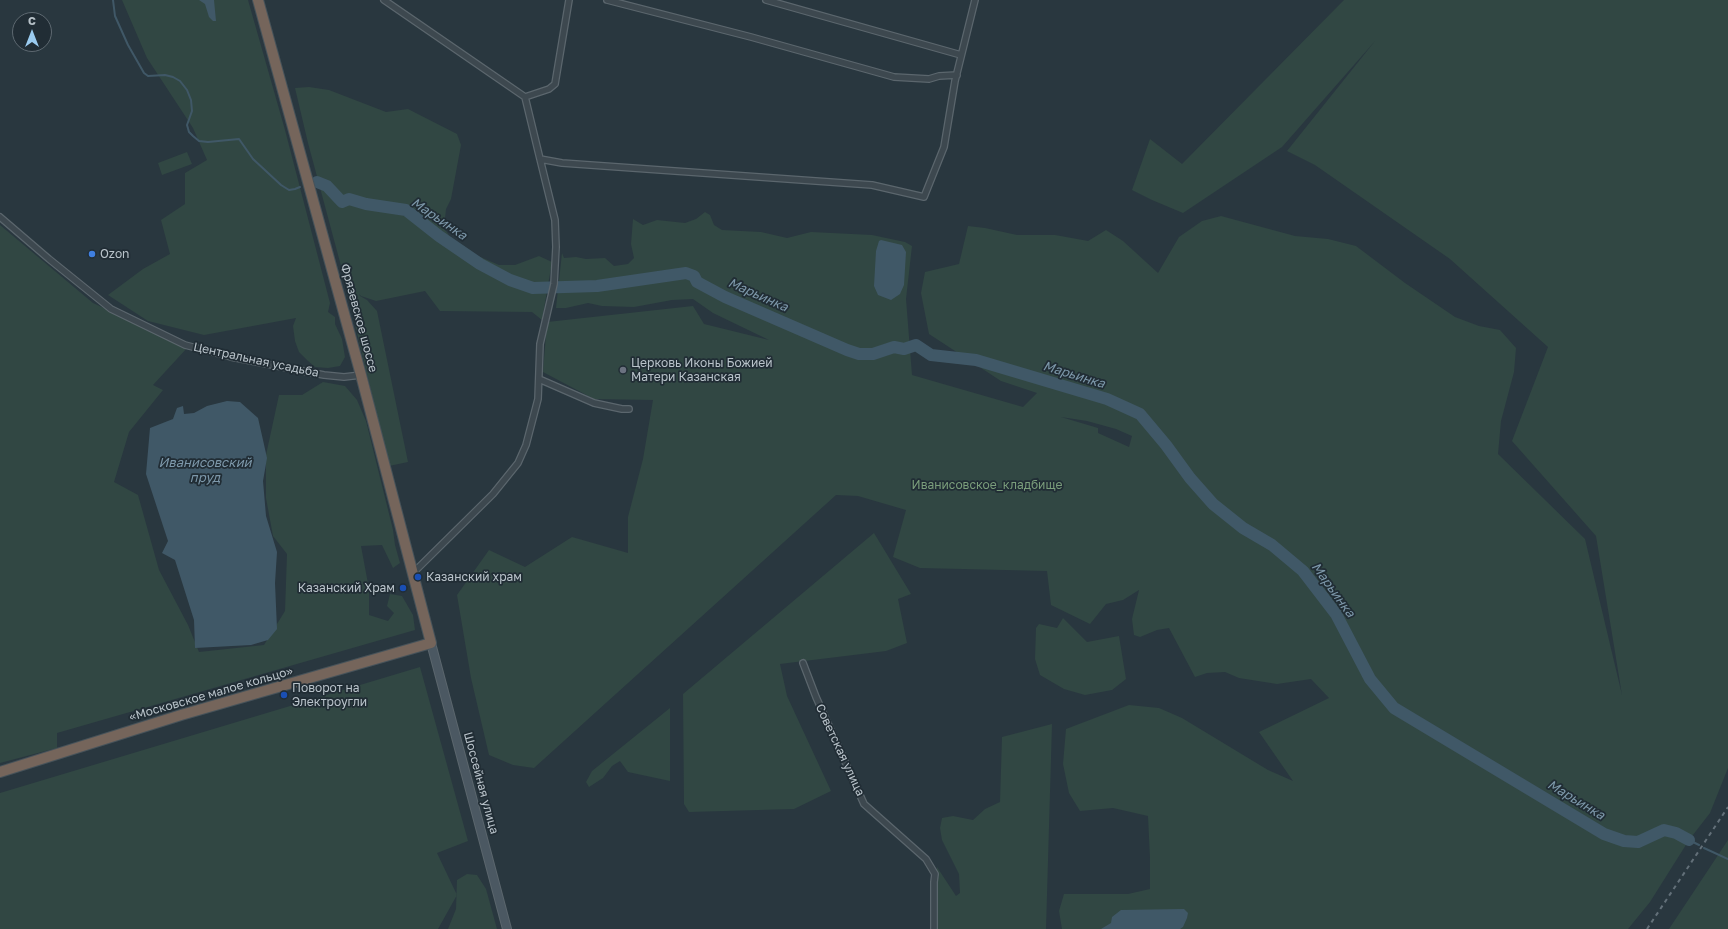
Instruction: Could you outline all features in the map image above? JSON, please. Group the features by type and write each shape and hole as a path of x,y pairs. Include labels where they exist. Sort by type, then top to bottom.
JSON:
{"highway":[{"name":"Фрязевское шоссе","path":"258,0 361,375 431,643"},
{"name":"«Московское малое кольцо»","path":"0,772 181,715 431,643"}],"street":[{"path":"384,0 525,97 555,220 556,247 554,284 544,320 540,344 538,399 533,423 518,463 493,494 412,573"},
{"path":"525,97 549,89 555,84 569,0"},
{"path":"607,0 715,27 894,77 929,79 939,76 956,75"},
{"path":"766,0 961,55"},
{"path":"540,159 562,163 872,185 924,197 944,147 956,75 975,0"},
{"name":"Центральная усадьба","path":"0,217 111,309 185,345 231,357 324,375 344,378 361,375"},
{"path":"539,379 594,403 629,409"},
{"name":"Шоссейная улица","path":"431,643 507,929"},
{"name":"Советская улица","path":"803,663 816,697 864,804 926,859 935,874 934,929"}],"green space":[{"path":"122,0 248,0 285,130 330,303 328,312 335,317 335,324 342,339 345,357 340,366 328,368 315,367 299,352 295,341 293,326 296,318 204,335 148,321 108,295 143,269 170,254 161,220 185,204 185,173 207,160 193,128 147,58"},
{"name":"Иванисовское_кладбище","path":"1344,0 1728,0 1728,768 1710,813 1689,840 1650,902 1628,929 1062,929 1059,911 1064,894 1128,894 1150,889 1148,816 1113,808 1080,811 1069,793 1063,764 1066,729 1129,705 1159,708 1182,718 1268,770 1293,781 1259,732 1329,698 1311,679 1277,684 1239,678 1225,672 1207,673 1195,677 1169,628 1157,630 1140,637 1134,635 1132,619 1139,590 1123,600 1106,604 1090,624 1051,605 1047,571 920,568 893,557 906,510 858,496 836,495 534,768 513,765 489,755 471,678 457,595 489,550 525,567 572,537 628,553 628,517 643,459 653,400 594,399 543,372 547,322 693,306 704,324 769,340 713,313 693,299 672,300 634,307 602,306 588,303 566,308 556,308 562,253 564,258 605,258 614,266 628,264 634,258 631,244 633,219 643,225 657,220 685,223 696,219 705,212 710,215 714,225 722,230 761,232 787,238 811,232 872,235 905,242 912,246 906,299 912,375 1023,407 1037,393 1001,381 929,334 921,293 925,272 959,264 968,226 1017,235 1055,235 1088,241 1106,230 1123,241 1158,273 1179,237 1202,221 1221,216 1295,236 1328,239 1356,246 1405,283 1455,317 1479,326 1500,330 1516,348 1514,372 1501,421 1498,454 1585,539 1622,695 1596,536 1512,441 1548,347 1450,259 1315,165 1287,151 1375,41 1282,147 1183,213 1132,190 1150,139 1182,164","holes":["1061,417 1087,421 1116,429 1132,436 1129,447 1098,433 1098,428"]},
{"path":"309,87 329,90 386,112 408,109 457,134 461,145 451,199 446,209 444,228 457,247 499,265 515,265 539,256 552,262 542,320 532,312 440,311 425,291 376,301 359,294 360,296 367,300 377,311 408,462 389,466 341,266 295,88"},
{"path":"187,152 192,164 162,175 158,163"},
{"path":"0,225 93,303 188,347 153,385 163,390 129,432 114,482 138,495 159,570 188,625 199,652 264,645 285,611 287,554 273,536 266,498 266,455 279,395 302,395 323,382 345,386 357,400 366,421 400,563 393,568 382,545 361,546 369,589 369,615 388,621 394,613 387,606 390,594 402,596 413,615 415,630 57,733 57,748 0,763"},
{"path":"874,533 911,594 898,599 907,643 886,651 780,664 787,696 831,791 794,809 689,812 684,804 683,694"},
{"path":"1063,618 1087,642 1119,636 1126,679 1112,690 1085,695 1064,689 1040,675 1035,659 1036,628 1039,624 1057,628"},
{"path":"420,667 468,841 437,853 457,895 438,929 0,929 0,793"},
{"path":"670,708 670,781 628,772 620,761 612,766 603,778 589,787 586,782 592,771"},
{"path":"1052,724 1046,929 938,929 937,867 956,896 960,893 959,874 942,840 940,828 942,818 953,816 973,820 985,809 1000,802 1002,737"},
{"path":"1728,840 1728,929 1669,929"},
{"path":"467,874 477,875 486,889 497,929 448,929 456,909 457,880"}],"water":[{"path":"199,0 214,0 216,21 213,21 209,17 205,4"},
{"path":"881,240 902,245 906,252 904,285 900,294 891,300 878,295 874,286 876,251 879,241"},
{"name":"Иванисовский пруд","path":"227,401 240,402 258,418 267,458 263,481 266,516 277,552 275,583 277,629 268,640 251,645 195,648 194,620 175,560 162,553 168,541 146,474 150,428 173,419 177,408 183,406 184,414 194,413 207,406"},
{"path":"1184,909 1188,913 1187,918 1183,927 1180,929 1101,929 1111,923 1112,917 1121,910"}],"waterway":[{"name":"Марьинка","path":"113,0 115,16 128,45 144,73 148,76 165,75 173,77 180,81 187,90 191,100 192,111 187,125 189,132 199,141 208,142 239,139 253,159 281,185 289,190 300,187"},
{"name":"Марьинка","path":"317,182 327,186 342,202 349,199 366,204 406,210 439,236 480,264 510,280 533,288 597,286 686,273 694,276 697,282 725,297 859,354 873,354 894,347 904,349 916,345 931,355 976,360 1107,399 1140,414 1166,445 1190,478 1213,504 1243,528 1272,545 1303,571 1336,614 1370,679 1394,708 1604,834 1624,841 1638,842 1664,830 1676,833 1689,840"},
{"name":"Марьинка","path":"1689,840 1699,845"},
{"name":"Марьинка","path":"1704,848 1728,859"}],"railway":[{"path":"1647,929 1728,807"}],"place":[{"name":"Ozon","path":"92,254"},
{"name":"Церковь Иконы Божией Матери Казанская","path":"623,370"},
{"name":"Казанский храм","path":"418,577"},
{"name":"Казанский Храм","path":"403,588"},
{"name":"Поворот на Электроугли","path":"284,695"}]}
